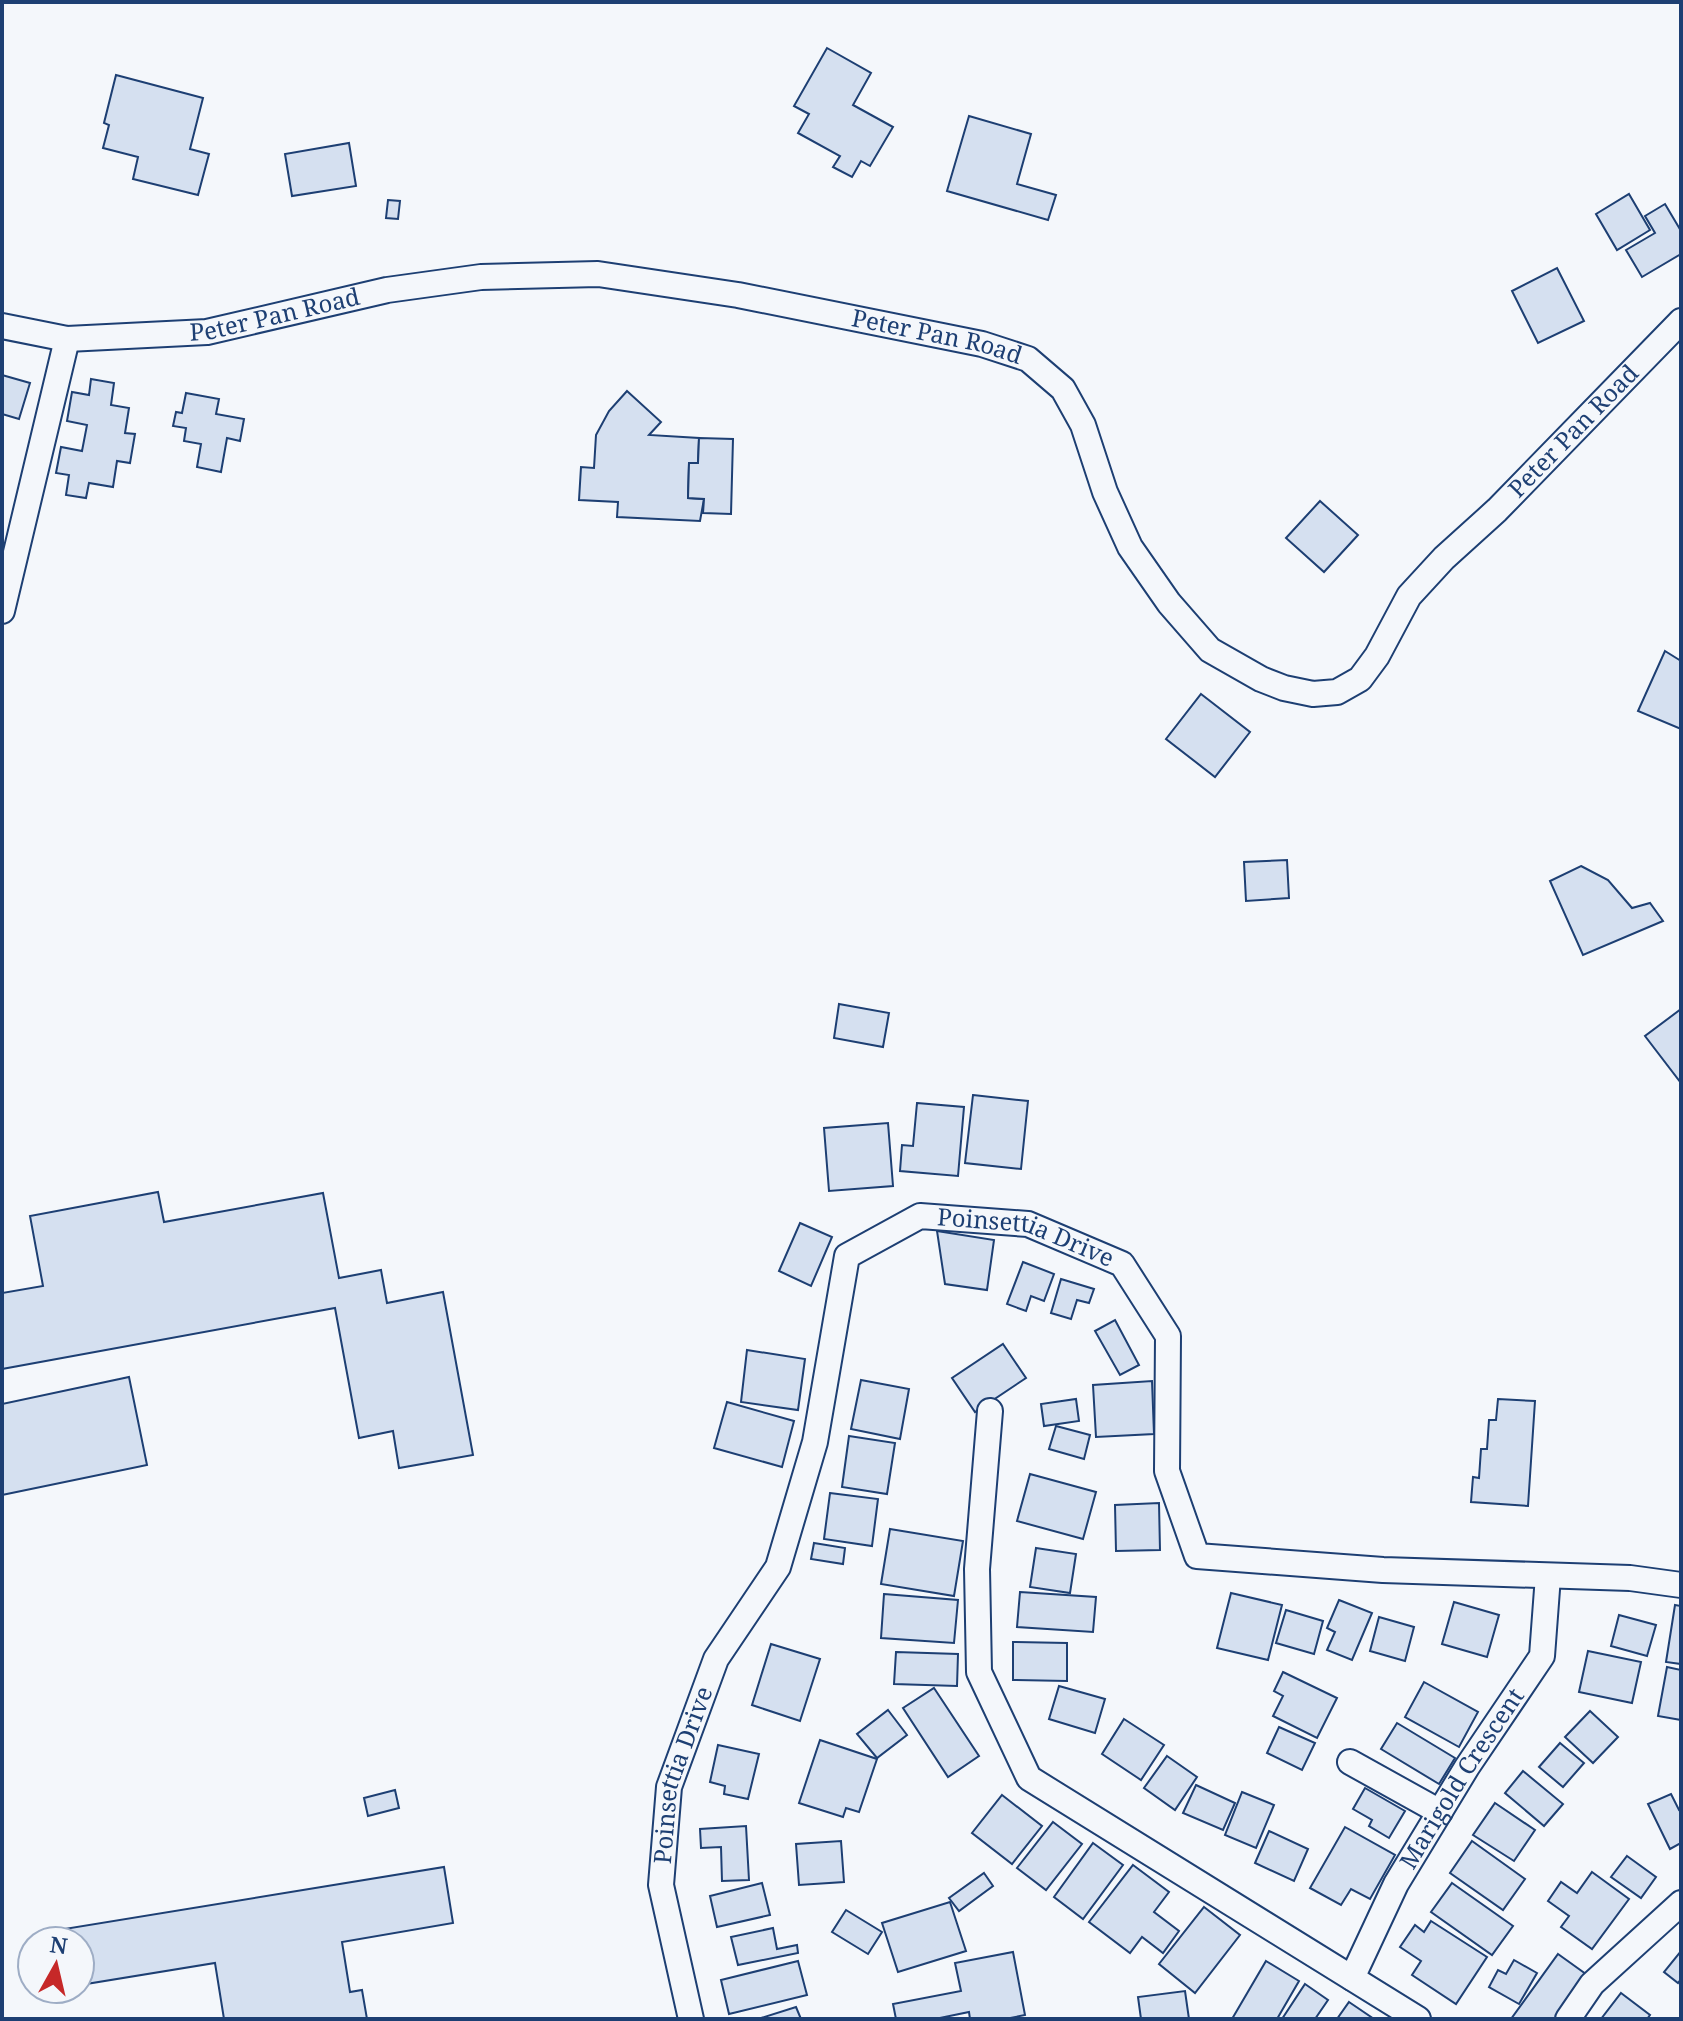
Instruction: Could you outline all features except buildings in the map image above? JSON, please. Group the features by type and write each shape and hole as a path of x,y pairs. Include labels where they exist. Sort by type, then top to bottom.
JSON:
{"street":[{"name":"Peter Pan Road","path":"2,326 67,339 207,332 387,290 481,277 598,274 738,295 982,344 1028,359 1063,389 1083,425 1105,492 1130,547 1169,603 1210,650 1272,684 1313,694 1337,692 1360,679 1377,656 1409,596 1681,321"},
{"path":"2,611 67,339"},
{"name":"Poinsettia Drive","path":"691,2019 661,1885 669,1787 716,1659 778,1567 815,1442 847,1256 920,1216 1028,1224 1122,1264 1168,1336 1167,1471 1197,1556 1383,1570 1630,1578 1681,1585"},
{"path":"990,1411 977,1569 979,1672 1029,1778 1418,2019"},
{"name":"Marigold Crescent","path":"1352,1978 1396,1884 1542,1656 1548,1576"},
{"path":"1350,1762 1440,1812"},
{"path":"1568,2019 1592,1984 1681,1903"}]}
